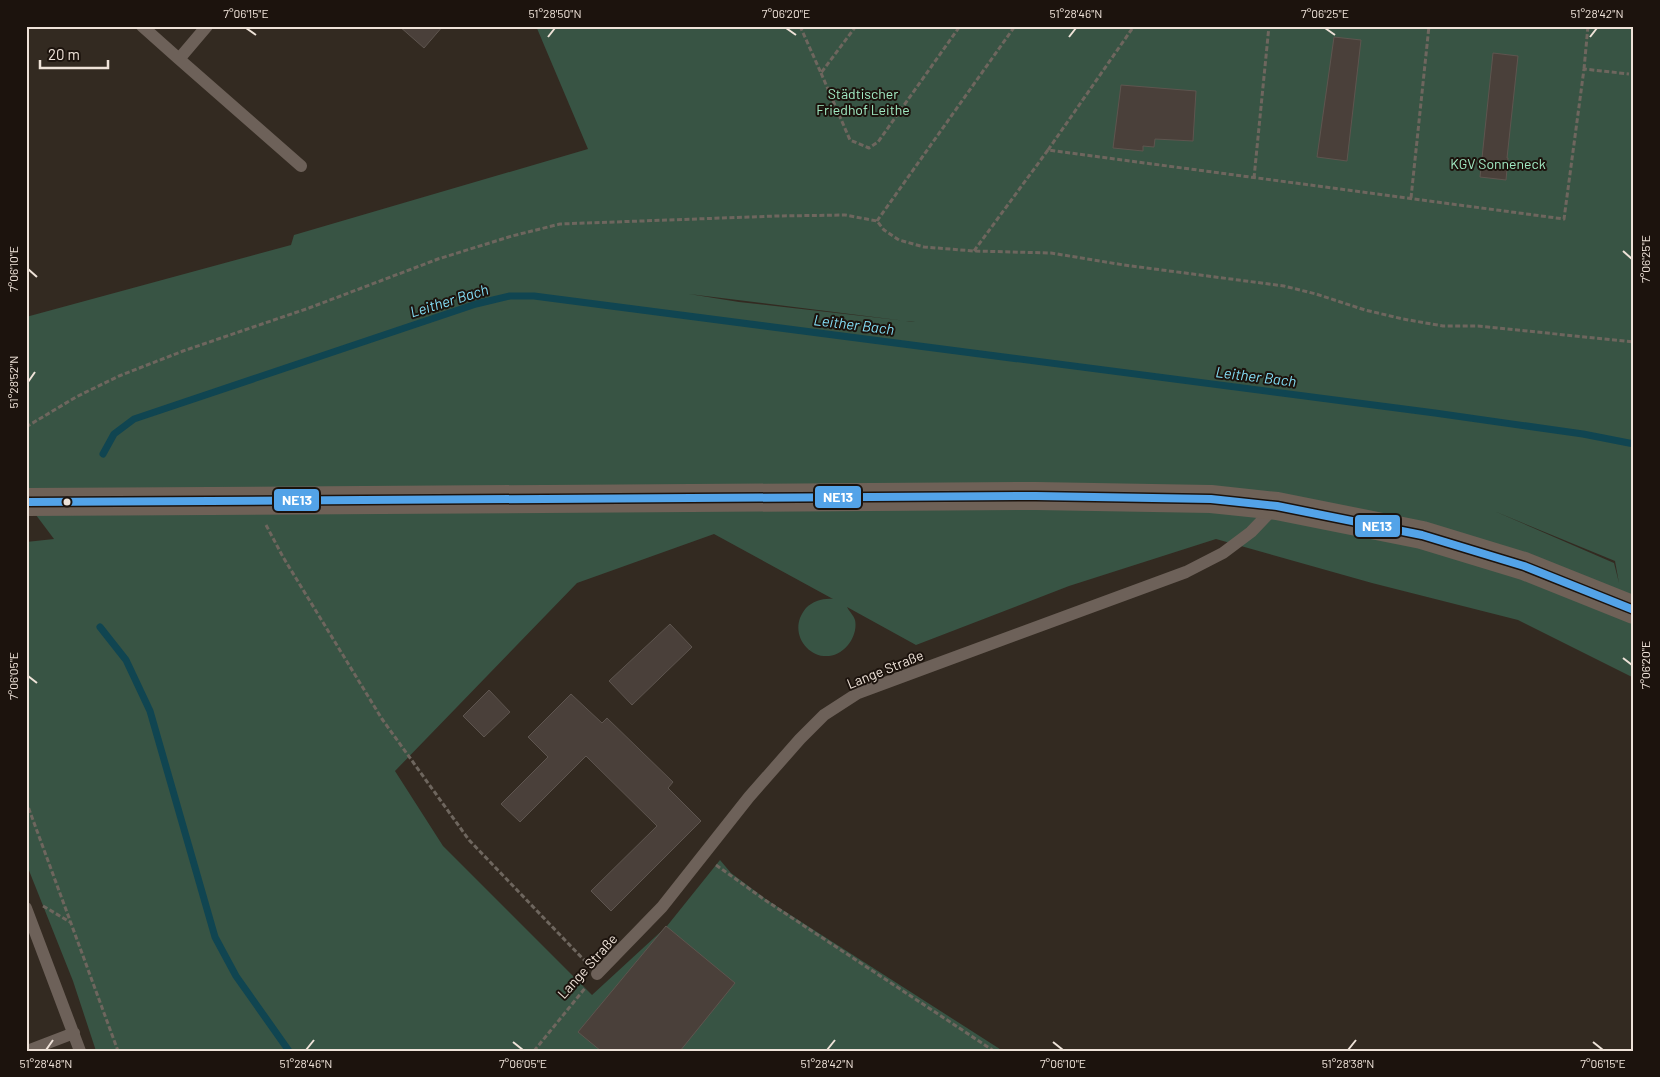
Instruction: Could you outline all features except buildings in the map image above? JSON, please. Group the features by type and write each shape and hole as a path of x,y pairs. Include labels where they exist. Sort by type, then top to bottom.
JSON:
{"main road":[{"path":"26,502 1036,496 1211,499 1277,506 1422,535 1524,566 1634,610"}],"lane":[{"path":"142,26 301,166"},
{"path":"179,58 207,26"},
{"name":"Lange Straße","path":"597,974 662,907 749,797 800,739 824,715 858,694 1186,572 1230,548 1251,532 1277,506"},
{"path":"26,908 80,1051"},
{"path":"27,1051 74,1033"}],"path":[{"path":"800,26 850,140 869,148 878,142 960,26"},
{"path":"821,74 856,26"},
{"path":"877,220 1015,26"},
{"path":"974,251 1048,150 1134,26"},
{"path":"1254,178 1268,26"},
{"path":"1411,198 1429,26"},
{"path":"1048,150 1564,219 1588,26"},
{"path":"1584,69 1629,74"},
{"path":"26,427 76,397 119,376 183,351 309,308 438,259 512,236 560,224 845,215 877,220 884,230 899,240 924,247 974,251 1051,253 1124,265 1284,286 1365,310 1443,326 1478,326 1634,342"},
{"path":"253,500 283,556 382,719 469,840 597,974"},
{"path":"26,801 118,1051"},
{"path":"705,855 765,900 994,1051"},
{"path":"41,905 71,922"},
{"name":"Lange Straße","path":"534,1051 597,974"}],"green space":[{"path":"536,26 1634,26 1634,608 1291,504 26,500 26,317 291,245 294,235 588,149","holes":["689,294 903,321 739,302","1494,511 1615,561 1619,583 1614,563"]},
{"path":"1209,501 1420,537 1634,612 1634,678 1518,620 1372,583 1216,539 1069,586 916,645 847,607 855,620 853,637 848,645 838,653 827,656 817,654 808,649 798,631 800,619 806,608 815,602 833,599 714,534 577,583 395,771 443,846 592,995 667,926 720,860 731,873 767,900 1003,1051 96,1051 73,981 26,863 26,542 54,539 27,503"}],"waterway":[{"name":"Leither Bach","path":"103,454 114,434 134,419 476,304 510,296 534,296 1435,413 1583,434 1634,444"},
{"path":"100,627 126,660 150,711 215,937 236,976 289,1051"}],"transit line":[{"name":"NE13","path":"26,502 1036,496 1211,499 1277,506 1422,535 1524,566 1634,610"}],"park label":[{"name":"Städtischer Friedhof Leithe","path":"863,102"},
{"name":"KGV Sonneneck","path":"1498,163"}]}
